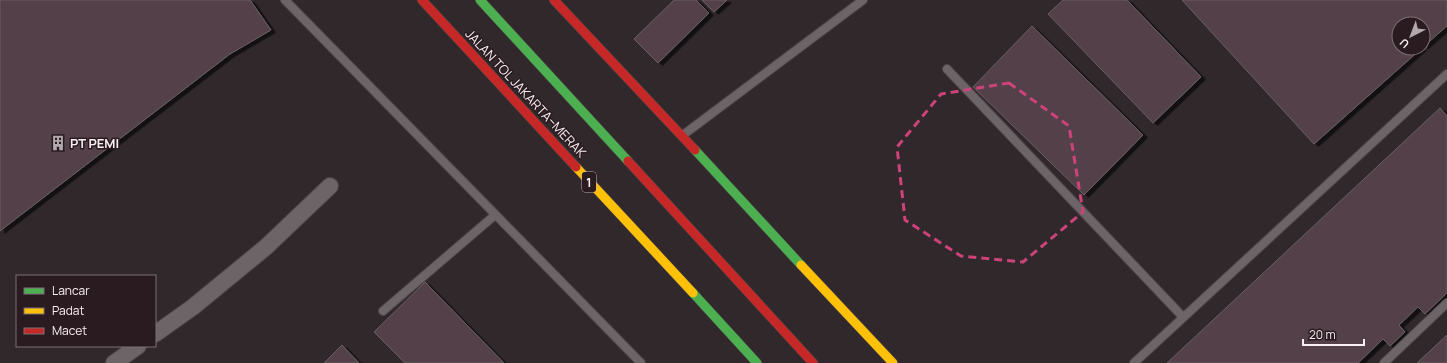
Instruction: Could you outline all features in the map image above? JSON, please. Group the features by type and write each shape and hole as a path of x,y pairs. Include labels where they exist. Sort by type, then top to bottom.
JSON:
{"main road":[{"name":"JALAN TOL JAKARTA–MERAK","path":"422,0 757,363"},
{"path":"480,0 813,363"},
{"path":"554,0 893,363"}],"street":[{"path":"156,333 193,307 266,247 330,186"},
{"path":"114,363 137,347"}],"lane":[{"path":"285,0 641,363"},
{"path":"681,137 862,0"},
{"path":"947,69 1183,317"},
{"path":"1134,363 1447,74"},
{"path":"383,311 495,215"},
{"path":"1384,363 1447,303"}],"highlighted area":[{"path":"1009,83 1069,126 1083,212 1023,262 961,256 905,220 897,147 941,94"}],"building":[{"name":"PT PEMI","path":"0,0 250,0 271,30 230,54 0,231"},
{"path":"674,0 696,0 709,13 658,63 634,39"},
{"path":"702,0 727,0 714,12"},
{"path":"1063,0 1127,0 1201,77 1153,123 1048,14"},
{"path":"1182,0 1447,0 1447,26 1431,40 1431,16 1391,16 1391,56 1413,56 1314,144"},
{"path":"1032,26 1143,135 1084,195 973,87"},
{"path":"1440,108 1447,116 1447,293 1425,314 1418,307 1399,325 1405,332 1390,346 1383,339 1358,363 1167,363"},
{"path":"425,282 504,363 405,363 374,332"},
{"path":"1447,335 1447,363 1417,363"},
{"path":"342,345 359,363 324,363"}],"traffic: fast":[{"path":"480,0 628,161"},
{"path":"695,150 801,265"},
{"path":"693,293 757,363"}],"traffic: slow":[{"path":"576,167 693,293"},
{"path":"801,265 893,363"}],"traffic: jam":[{"path":"422,0 576,167"},
{"path":"554,0 695,150"},
{"path":"628,161 813,363"}],"place":[{"name":"PT PEMI","path":"58,143"}]}
